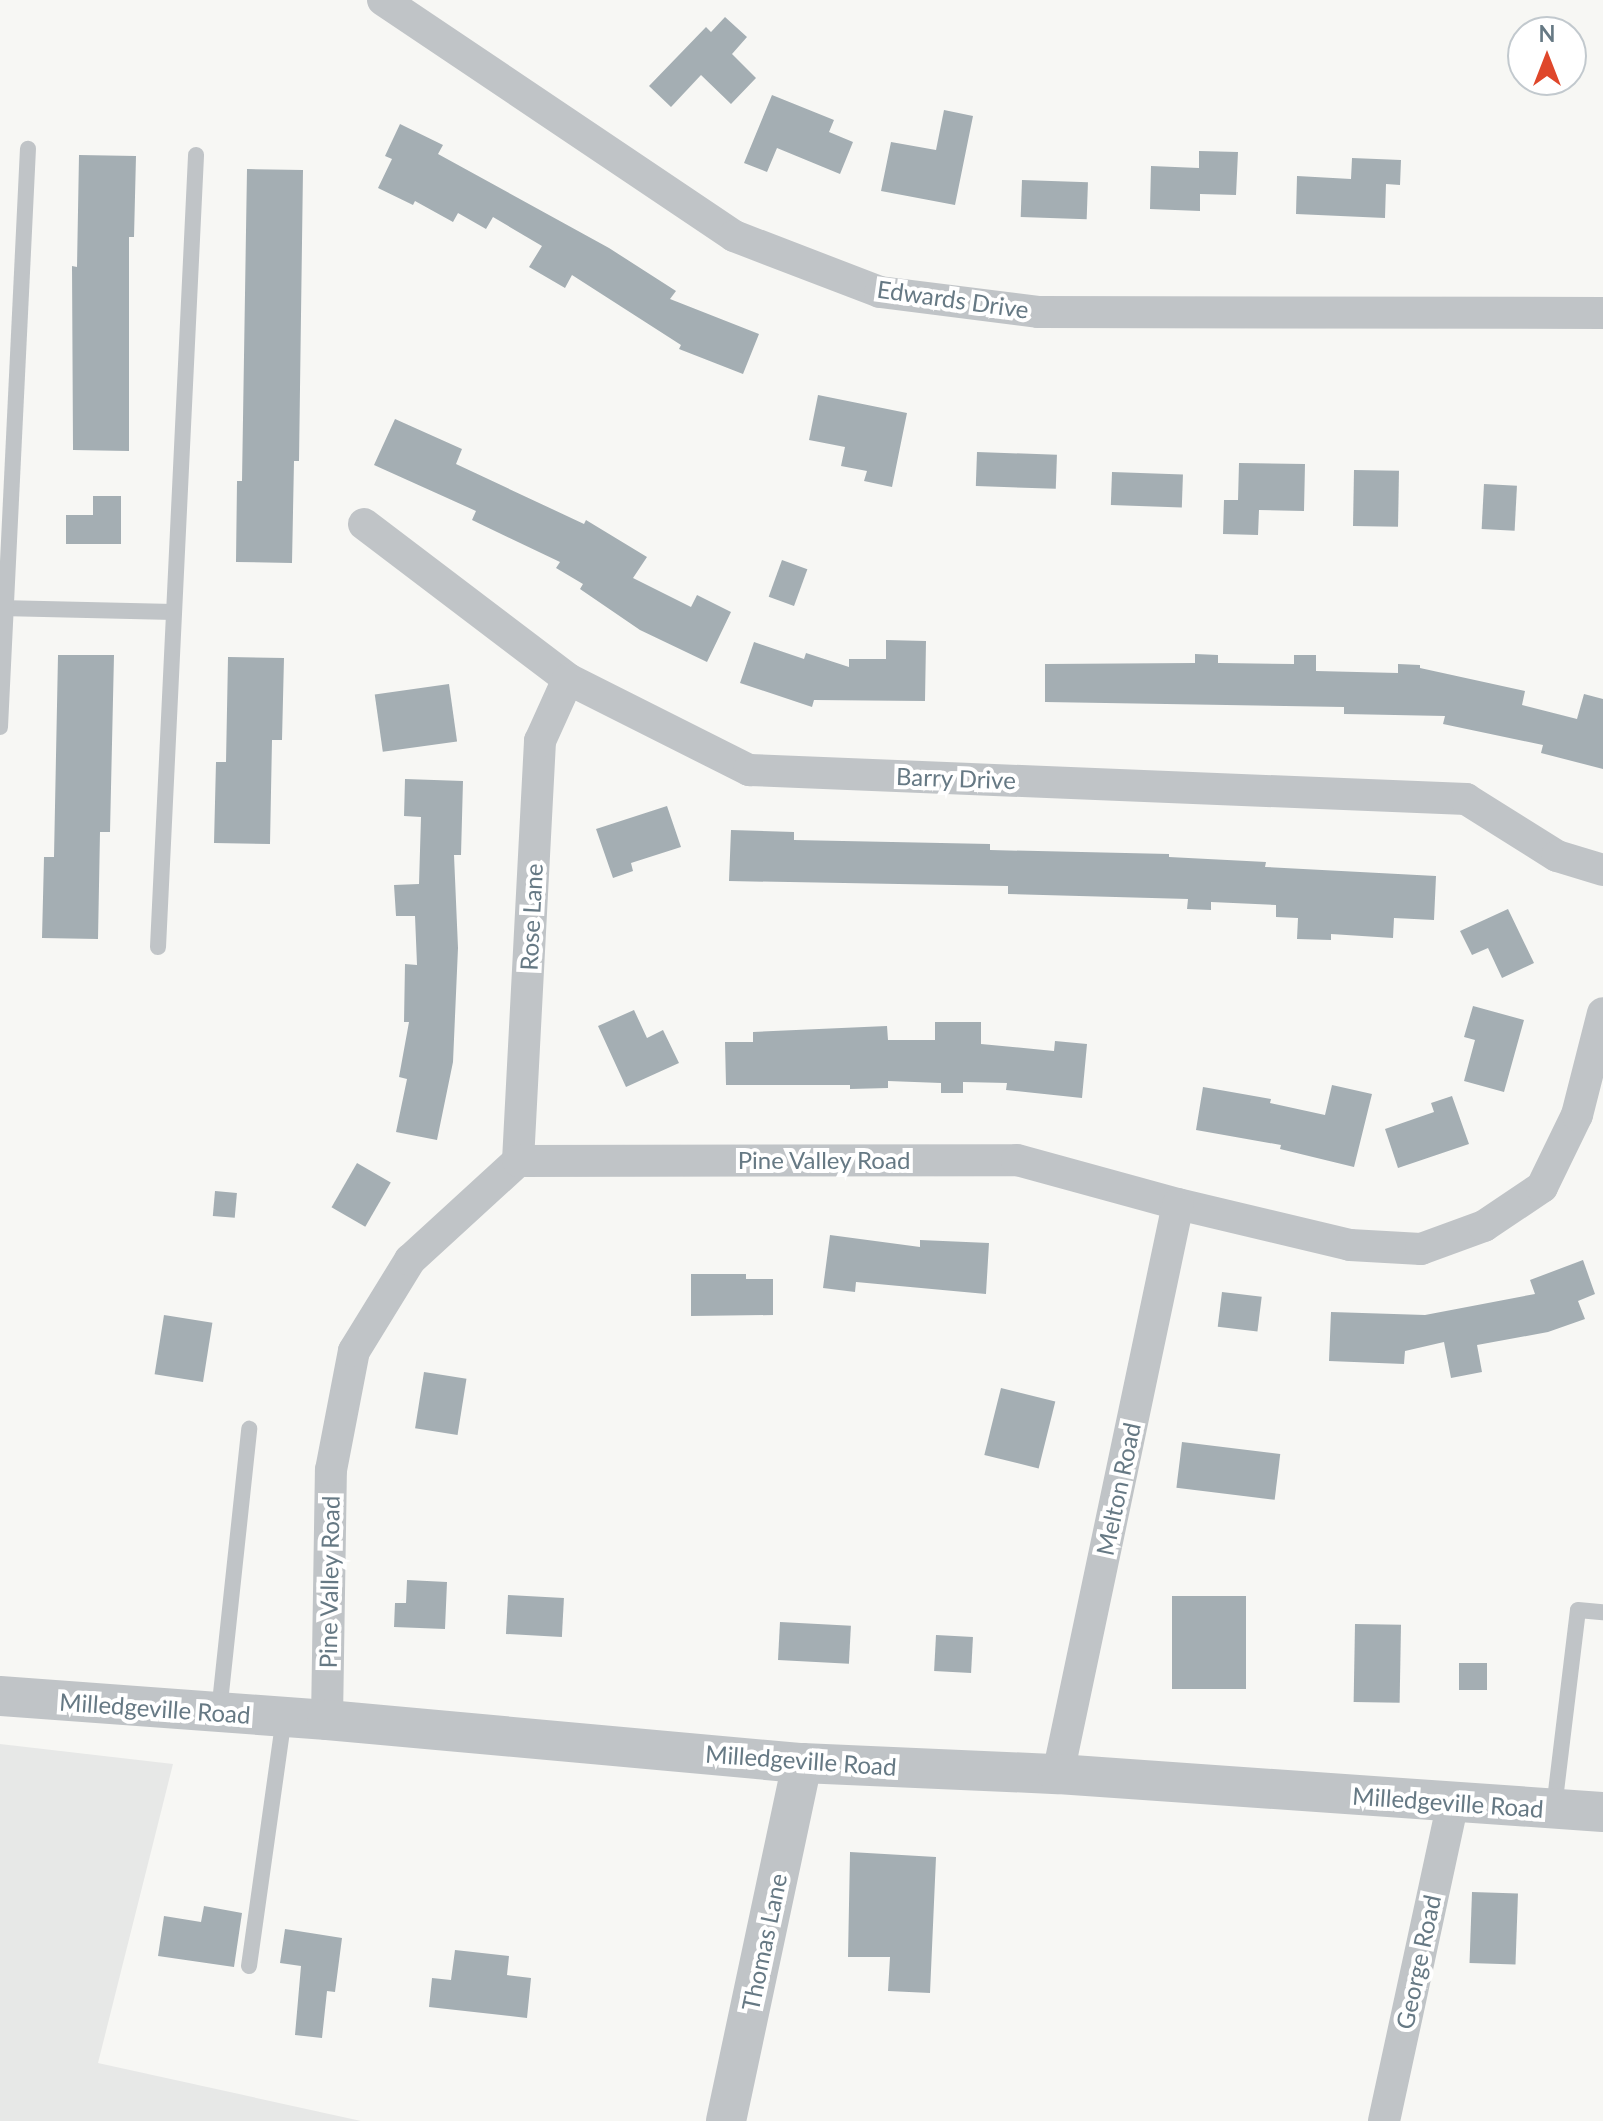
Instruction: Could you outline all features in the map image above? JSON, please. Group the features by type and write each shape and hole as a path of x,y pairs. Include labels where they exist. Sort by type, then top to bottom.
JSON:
{"street":[{"name":"Edwards Drive","path":"383,0 734,236 880,292 1038,312 1603,313"},
{"name":"Barry Drive","path":"364,524 568,679 749,770 1466,799 1557,856 1603,870"},
{"name":"Rose Lane","path":"518,1161 540,741 568,679"},
{"name":"Pine Valley Road","path":"327,1720 331,1470 354,1351 410,1260 518,1161 1017,1160 1178,1204 1350,1245 1421,1249 1484,1226 1542,1187 1577,1115 1603,1013"},
{"name":"Melton Road","path":"1058,1774 1178,1204"},
{"name":"Milledgeville Road","path":"0,1696 327,1720 802,1763 1058,1774 1603,1812"},
{"name":"Thomas Lane","path":"726,2121 802,1763"},
{"name":"George Road","path":"1384,2121 1453,1803"}],"lane":[{"path":"0,727 3,608 28,149"},
{"path":"158,947 196,155"},
{"path":"3,608 174,612"},
{"path":"219,1712 249,1429"},
{"path":"1554,1809 1578,1610 1603,1612"},
{"path":"249,1966 284,1717"}],"shaded area":[{"path":"0,1744 173,1764 98,2063 361,2121 0,2121"}],"building":[{"path":"725,17 747,37 732,54 756,78 731,104 701,75 671,107 649,86 706,27 711,32"},
{"path":"772,95 834,120 829,132 853,142 840,174 777,148 767,172 744,163"},
{"path":"944,110 973,116 955,205 881,191 891,142 936,150"},
{"path":"400,124 443,145 438,154 609,248 676,291 670,299 759,334 743,374 679,349 681,345 572,275 565,288 529,267 542,246 493,217 486,229 458,213 453,222 415,201 413,205 378,188 392,159 385,156"},
{"path":"1199,151 1238,152 1236,195 1200,194 1200,211 1150,209 1151,166 1199,168"},
{"path":"79,155 136,156 134,237 129,237 129,451 73,450 72,266 77,267"},
{"path":"1352,158 1401,160 1400,185 1386,184 1385,218 1296,214 1297,176 1351,179"},
{"path":"247,169 303,170 299,461 294,461 292,563 236,562 237,481 242,481"},
{"path":"1022,180 1088,182 1087,219 1021,217"},
{"path":"818,395 907,413 892,487 864,481 867,471 841,466 845,447 809,440"},
{"path":"395,419 462,449 456,464 584,524 586,520 647,557 633,578 691,607 697,595 731,612 707,662 640,630 580,589 583,584 556,568 560,562 472,520 476,511 374,465"},
{"path":"977,452 1057,455 1056,489 976,486"},
{"path":"1239,463 1305,464 1304,511 1259,510 1258,535 1223,534 1224,500 1238,500"},
{"path":"1354,470 1399,471 1398,527 1353,526"},
{"path":"1112,472 1183,474 1182,507 1111,505"},
{"path":"1484,484 1517,486 1515,531 1482,529"},
{"path":"93,496 121,496 121,544 66,544 66,515 93,515"},
{"path":"782,560 807,569 794,606 769,597"},
{"path":"886,640 926,641 925,701 814,700 812,707 740,683 754,642 804,659 806,653 849,667 849,659 886,659"},
{"path":"1195,654 1218,655 1218,663 1294,664 1294,655 1316,655 1316,671 1398,673 1398,664 1420,665 1420,668 1525,691 1522,705 1577,719 1584,694 1603,699 1603,769 1541,753 1543,745 1443,724 1445,716 1344,714 1344,707 1045,702 1045,664 1195,663"},
{"path":"58,655 114,655 110,832 100,832 98,939 42,938 44,857 54,857"},
{"path":"228,657 284,658 282,740 272,740 270,844 214,843 216,762 226,762"},
{"path":"449,684 457,741 383,752 375,694"},
{"path":"405,779 463,781 461,855 454,855 458,948 453,1062 437,1140 396,1132 407,1079 399,1077 409,1022 404,1022 405,964 417,965 415,916 396,916 394,885 419,884 421,817 404,816"},
{"path":"667,806 681,847 631,863 633,871 613,878 596,829"},
{"path":"731,830 794,832 794,840 990,844 990,850 1169,854 1169,857 1266,862 1265,867 1436,876 1434,920 1394,918 1393,938 1331,934 1331,940 1297,939 1298,918 1276,917 1276,905 1211,902 1211,910 1187,909 1188,899 1008,894 1008,886 729,881"},
{"path":"1508,909 1534,963 1502,978 1488,948 1472,955 1460,931"},
{"path":"1473,1006 1524,1020 1504,1092 1464,1081 1475,1040 1464,1037"},
{"path":"634,1010 647,1038 663,1030 679,1063 626,1087 598,1026"},
{"path":"935,1022 981,1022 981,1044 1054,1051 1055,1041 1087,1044 1082,1098 1006,1090 1007,1083 963,1082 963,1093 941,1093 941,1083 888,1081 888,1088 850,1089 850,1085 726,1085 725,1042 753,1042 753,1032 887,1026 888,1040 935,1040"},
{"path":"1332,1085 1372,1094 1354,1167 1280,1149 1281,1145 1196,1130 1203,1087 1271,1099 1270,1103 1325,1115"},
{"path":"1452,1096 1469,1144 1398,1168 1385,1129 1434,1112 1431,1103"},
{"path":"357,1163 391,1182 365,1227 331,1207"},
{"path":"215,1191 237,1193 235,1218 213,1216"},
{"path":"830,1235 920,1247 920,1240 989,1243 986,1294 856,1282 855,1292 823,1288"},
{"path":"1583,1260 1595,1294 1578,1301 1585,1319 1548,1332 1477,1345 1482,1372 1451,1378 1444,1342 1405,1351 1404,1364 1329,1361 1331,1312 1425,1315 1535,1294 1530,1280"},
{"path":"691,1274 746,1274 746,1279 773,1279 773,1315 691,1316"},
{"path":"1222,1292 1262,1297 1257,1332 1218,1327"},
{"path":"164,1315 212,1323 203,1382 155,1374"},
{"path":"424,1372 466,1379 458,1435 415,1428"},
{"path":"1001,1388 1055,1402 1039,1468 984,1455"},
{"path":"1182,1442 1280,1454 1275,1500 1176,1488"},
{"path":"407,1580 447,1582 445,1629 394,1627 395,1603 406,1603"},
{"path":"508,1595 564,1598 562,1637 506,1634"},
{"path":"1172,1596 1246,1596 1246,1689 1172,1689"},
{"path":"780,1622 851,1626 849,1664 778,1660"},
{"path":"1355,1624 1401,1625 1400,1703 1354,1702"},
{"path":"936,1635 973,1637 971,1673 934,1671"},
{"path":"1459,1663 1487,1663 1487,1690 1459,1690"},
{"path":"850,1852 936,1857 930,1993 888,1991 890,1957 848,1957"},
{"path":"1472,1892 1518,1894 1515,1965 1470,1963"},
{"path":"204,1906 242,1913 234,1967 158,1956 164,1916 201,1922"},
{"path":"285,1929 342,1938 335,1992 327,1991 322,2038 295,2035 301,1966 280,1963"},
{"path":"455,1950 509,1956 507,1975 531,1978 527,2018 429,2007 432,1978 451,1980"}]}
